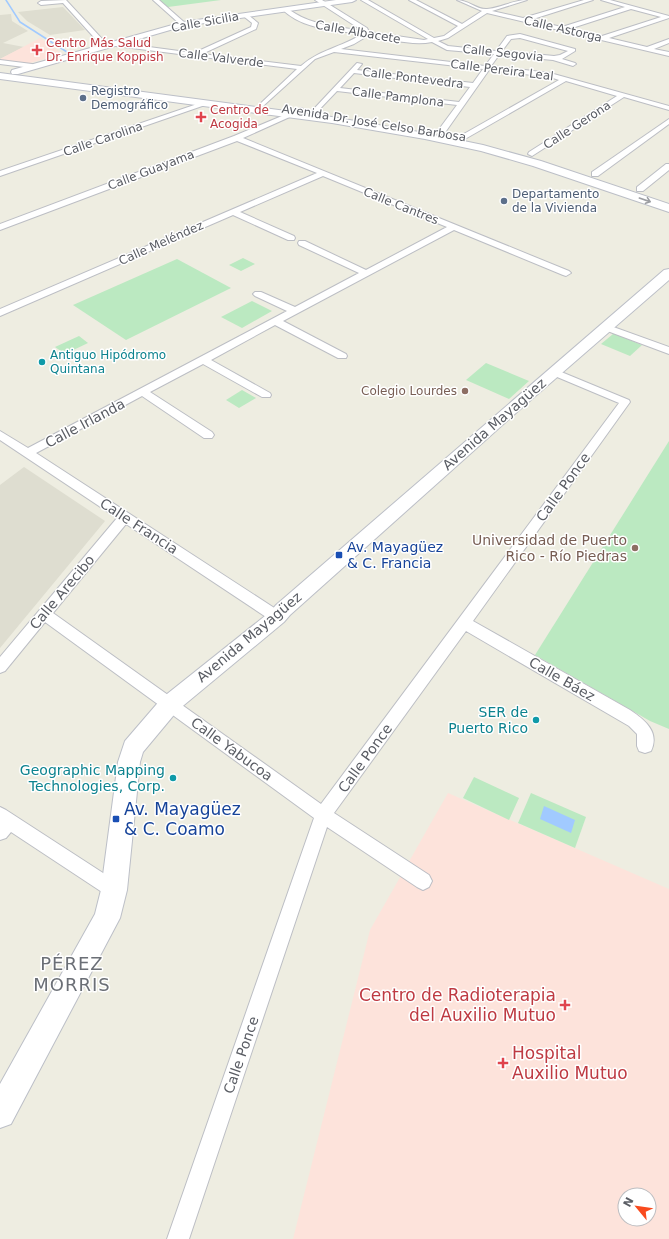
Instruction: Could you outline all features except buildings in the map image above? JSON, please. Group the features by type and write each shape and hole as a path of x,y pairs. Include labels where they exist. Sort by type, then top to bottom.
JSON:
{"main road":[{"name":"Calle Sicilia","path":"15,72 108,44 183,24 322,2 352,0"},
{"name":"Avenida Dr. José Celso Barbosa","path":"1,75 15,72 262,105 405,131 522,159 589,180 669,208"},
{"name":"Avenida Dr. José Celso Barbosa","path":"1,75 206,103 297,112 314,112 441,132 532,154 669,199"},
{"path":"206,103 215,101 247,103"},
{"name":"Avenida Mayagüez","path":"0,1112 97,939 107,918 114,890 129,762 133,748 170,704 277,617 283,610 554,372 669,273"}],"street":[{"path":"41,4 64,0"},
{"name":"Calle Valverde","path":"64,0 102,43 302,68"},
{"path":"156,0 183,24"},
{"name":"Calle Segovia","path":"364,0 447,48 554,58 573,64"},
{"path":"412,0 462,26"},
{"name":"Calle Astorga","path":"460,0 486,11 669,54"},
{"path":"434,40 446,37 486,11 524,0"},
{"path":"523,20 590,0"},
{"path":"604,0 668,18"},
{"path":"262,105 313,58 352,43 367,34 365,29 322,2"},
{"path":"562,29 631,7"},
{"name":"Calle Albacete","path":"285,9 297,18 311,24 413,41 434,40"},
{"path":"193,55 254,28 255,24 245,15"},
{"path":"603,39 668,18"},
{"path":"441,132 509,36 520,36 573,50 562,57 554,58"},
{"path":"646,49 669,41"},
{"name":"Calle Pereira Leal","path":"331,50 550,75 669,108"},
{"path":"314,112 368,54"},
{"path":"0,62 32,66"},
{"name":"Calle Pontevedra","path":"353,71 473,85"},
{"path":"465,137 565,79"},
{"name":"Calle Pamplona","path":"336,89 461,104"},
{"name":"Calle Gerona","path":"532,154 623,95"},
{"name":"Calle Carolina","path":"0,174 206,103"},
{"name":"Calle Guayama","path":"0,227 236,138 297,112"},
{"path":"595,174 669,121"},
{"name":"Calle Cantres","path":"236,138 566,273"},
{"path":"640,189 669,166"},
{"name":"Calle Meléndez","path":"0,314 322,174"},
{"path":"233,212 291,238"},
{"name":"Calle Irlanda","path":"27,453 453,227"},
{"path":"302,243 366,273"},
{"path":"258,294 295,311"},
{"path":"275,321 342,356"},
{"path":"606,327 669,351"},
{"path":"204,360 266,395"},
{"name":"Calle Ponce","path":"178,1239 323,815 625,402 554,372"},
{"path":"143,392 208,435"},
{"name":"Calle Francia","path":"0,435 277,617"},
{"name":"Calle Arecibo","path":"0,667 124,517"},
{"name":"Calle Yabucoa","path":"44,614 323,815 423,881"},
{"name":"Calle Báez","path":"464,623 625,715 642,727 646,739 645,746"},
{"path":"3,822 114,890"}],"shaded area":[{"path":"63,7 85,30 50,35 27,21 18,12"},
{"path":"11,14 12,21 28,31 3,43 24,47 0,59 0,15"},
{"name":"Centro Más Salud Dr. Enrique Koppish","path":"40,38 63,54 21,64 0,61 0,59"},
{"path":"24,467 105,521 0,648 0,485"},
{"name":"Hospital Auxilio Mutuo","path":"448,793 669,889 669,1239 293,1239 370,930"}],"green space":[{"path":"157,0 221,0 165,7"},
{"path":"243,258 255,264 241,271 229,265"},
{"path":"177,259 231,288 126,340 73,305"},
{"path":"252,301 272,311 242,328 221,317"},
{"path":"613,334 642,345 630,356 601,344"},
{"path":"79,336 88,343 65,354 55,347"},
{"path":"486,363 529,381 509,399 466,380"},
{"path":"242,390 256,398 239,408 226,400"},
{"name":"Universidad de Puerto Rico - Río Piedras","path":"669,441 669,729 650,721 535,655"},
{"path":"474,777 519,798 509,820 463,798"},
{"path":"531,793 586,817 575,848 518,823"}],"water":[{"path":"544,806 575,820 571,833 540,819"}],"waterway":[{"path":"6,0 20,22 67,52"}],"place":[{"name":"Centro Más Salud Dr. Enrique Koppish","path":"37,50"},
{"name":"Registro Demográfico","path":"83,98"},
{"name":"Centro de Acogida","path":"201,117"},
{"name":"Departamento de la Vivienda","path":"504,201"},
{"name":"Antiguo Hipódromo Quintana","path":"42,362"},
{"name":"Colegio Lourdes","path":"465,391"},
{"name":"Universidad de Puerto Rico - Río Piedras","path":"635,548"},
{"name":"Av. Mayagüez & C. Francia","path":"339,555"},
{"name":"SER de Puerto Rico","path":"536,720"},
{"name":"Geographic Mapping Technologies, Corp.","path":"173,778"},
{"name":"Av. Mayagüez & C. Coamo","path":"116,819"},
{"name":"Centro de Radioterapia del Auxilio Mutuo","path":"565,1005"},
{"name":"Hospital Auxilio Mutuo","path":"503,1063"}],"district":[{"name":"PÉREZ MORRIS","path":"72,973"}]}
